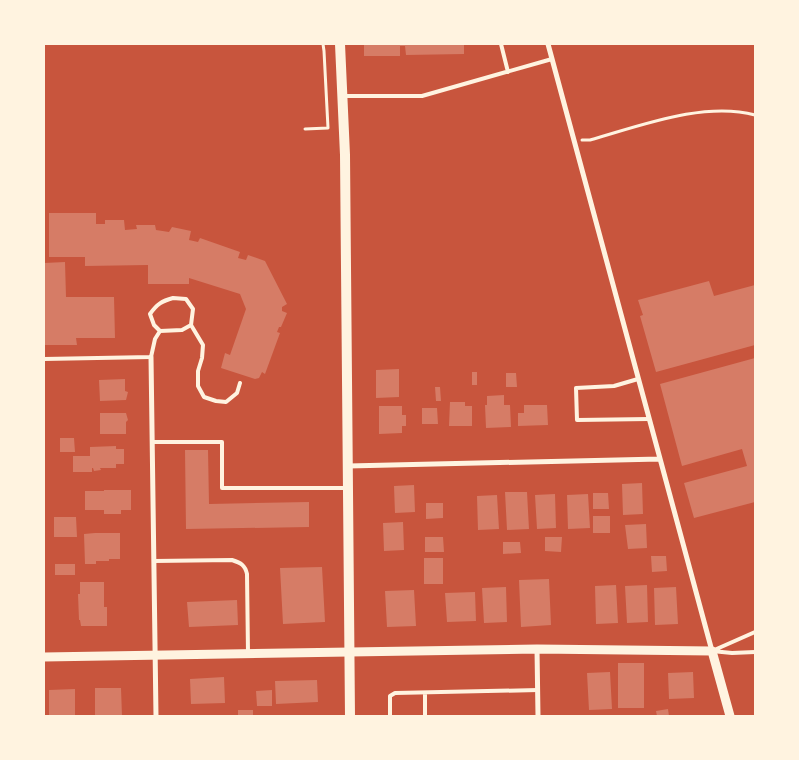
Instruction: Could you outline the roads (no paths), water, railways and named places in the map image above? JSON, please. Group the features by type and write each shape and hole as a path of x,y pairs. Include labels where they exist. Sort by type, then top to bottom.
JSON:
{"main road":[{"path":"340,44 345,155 350,716"}],"street":[{"path":"548,44 730,716"},
{"path":"152,357 156,716"},
{"path":"347,466 660,459"},
{"path":"44,657 537,649 712,651"},
{"path":"537,649 538,716"}],"lane":[{"path":"501,44 508,72"},
{"path":"343,96 422,96 552,60"},
{"path":"191,325 182,330 160,331 154,325 150,314 155,306 162,301 173,298 186,299 193,309 191,325 203,345 198,372 198,386 204,397 226,402 237,393 240,383"},
{"path":"44,359 152,357 155,339 160,331"},
{"path":"638,379 614,386 576,388 577,420 649,419"},
{"path":"152,442 222,442 222,488 347,488"},
{"path":"154,561 232,560 239,562 245,567 247,574 248,653"},
{"path":"712,651 755,632"},
{"path":"712,651 732,653 755,652"},
{"path":"390,716 390,696 395,694 538,690"},
{"path":"425,693 425,716"}]}
